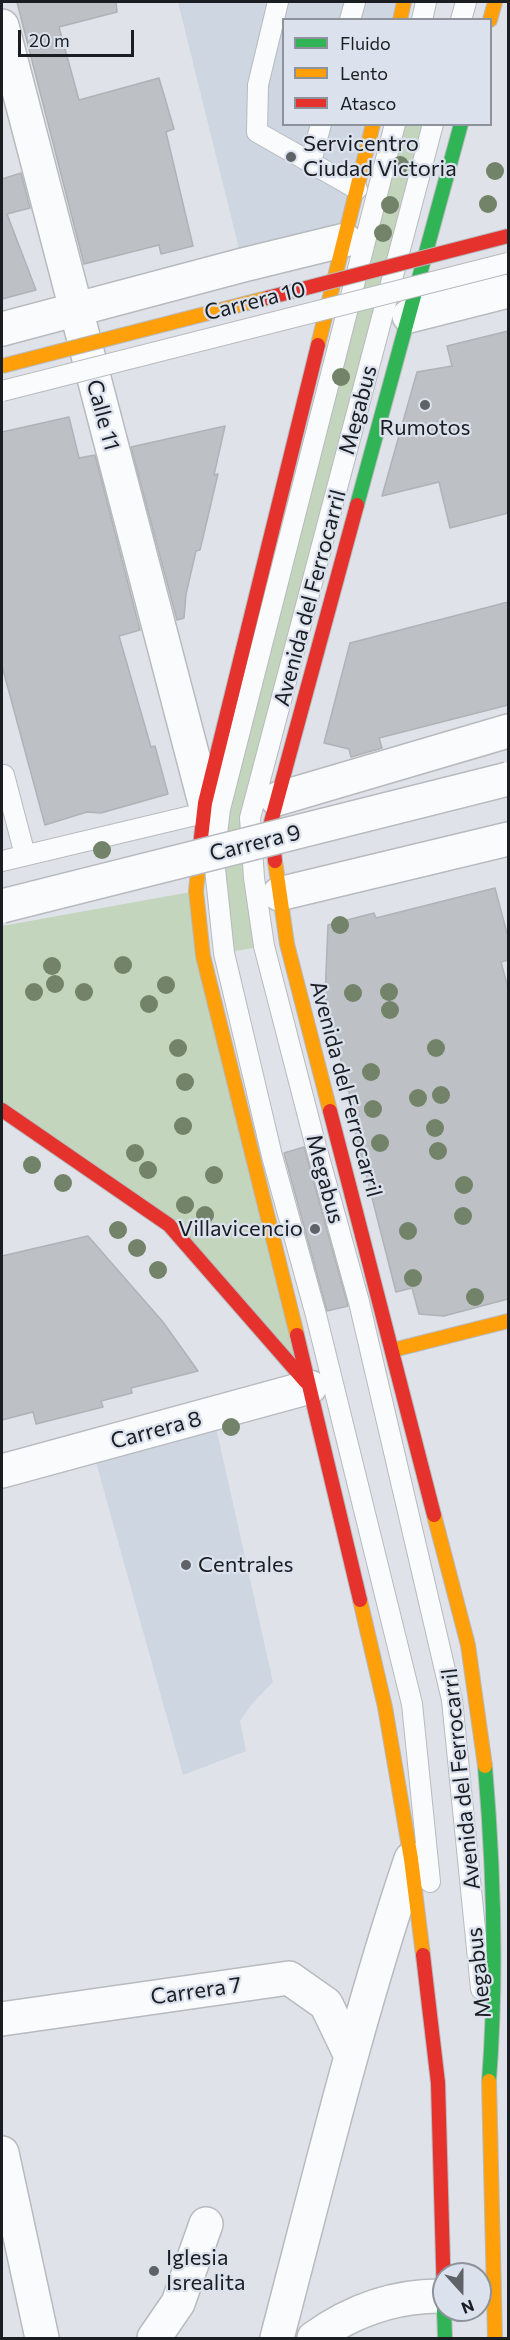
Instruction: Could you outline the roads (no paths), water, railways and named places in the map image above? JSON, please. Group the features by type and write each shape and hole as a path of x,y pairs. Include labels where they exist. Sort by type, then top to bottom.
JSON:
{"main road":[{"path":"400,18 404,2"},
{"path":"491,18 495,2"},
{"path":"373,126 210,808 196,891 203,956 310,1386 384,1707 411,1859 437,2080 443,2262"},
{"name":"Avenida del Ferrocarril","path":"460,126 271,822 287,944 468,1645 478,1696 494,1870 494,2002 489,2078 495,2338"},
{"name":"Carrera 10","path":"2,366 508,236"},
{"path":"2,1110 168,1225 310,1386"},
{"path":"393,1350 508,1321"},
{"path":"494,2002 508,1967"},
{"path":"444,2322 445,2338"}],"street":[{"name":"Calle 11","path":"2,26 13,121 75,310 210,808"},
{"name":"Carrera 10","path":"2,329 345,240"},
{"path":"409,316 508,291"},
{"path":"277,799 508,731"},
{"name":"Carrera 9","path":"2,906 508,779"},
{"path":"279,894 508,839"},
{"name":"Carrera 8","path":"2,1471 310,1386"},
{"path":"277,2338 351,2056 386,1934 411,1859"},
{"name":"Carrera 7","path":"2,2019 289,1978 326,2004 351,2056"},
{"path":"2,2153 42,2338"},
{"path":"154,2338 178,2303 206,2224"},
{"path":"314,2338 340,2320 369,2308 399,2299 432,2298"},
{"path":"492,2305 508,2310"}],"lane":[{"path":"278,2 258,85 257,132 357,189"},
{"path":"351,18 355,2"},
{"path":"422,18 426,2"},
{"path":"462,18 466,2"},
{"path":"311,162 320,126"},
{"name":"Megabus","path":"394,126 210,808 224,953 272,1156 316,1315 412,1704 438,1970 437,2080"},
{"name":"Megabus","path":"432,126 250,818 254,878 264,946 359,1302 452,1700 489,2078"},
{"path":"2,391 508,263"},
{"path":"2,776 4,775 25,855"},
{"path":"2,861 210,808"}],"place":[{"name":"Servicentro Ciudad Victoria","path":"291,157"},
{"name":"Rumotos","path":"425,405"},
{"name":"Villavicencio","path":"315,1229"},
{"name":"Centrales","path":"186,1565"},
{"name":"Iglesia Isrealita","path":"154,2271"}]}
